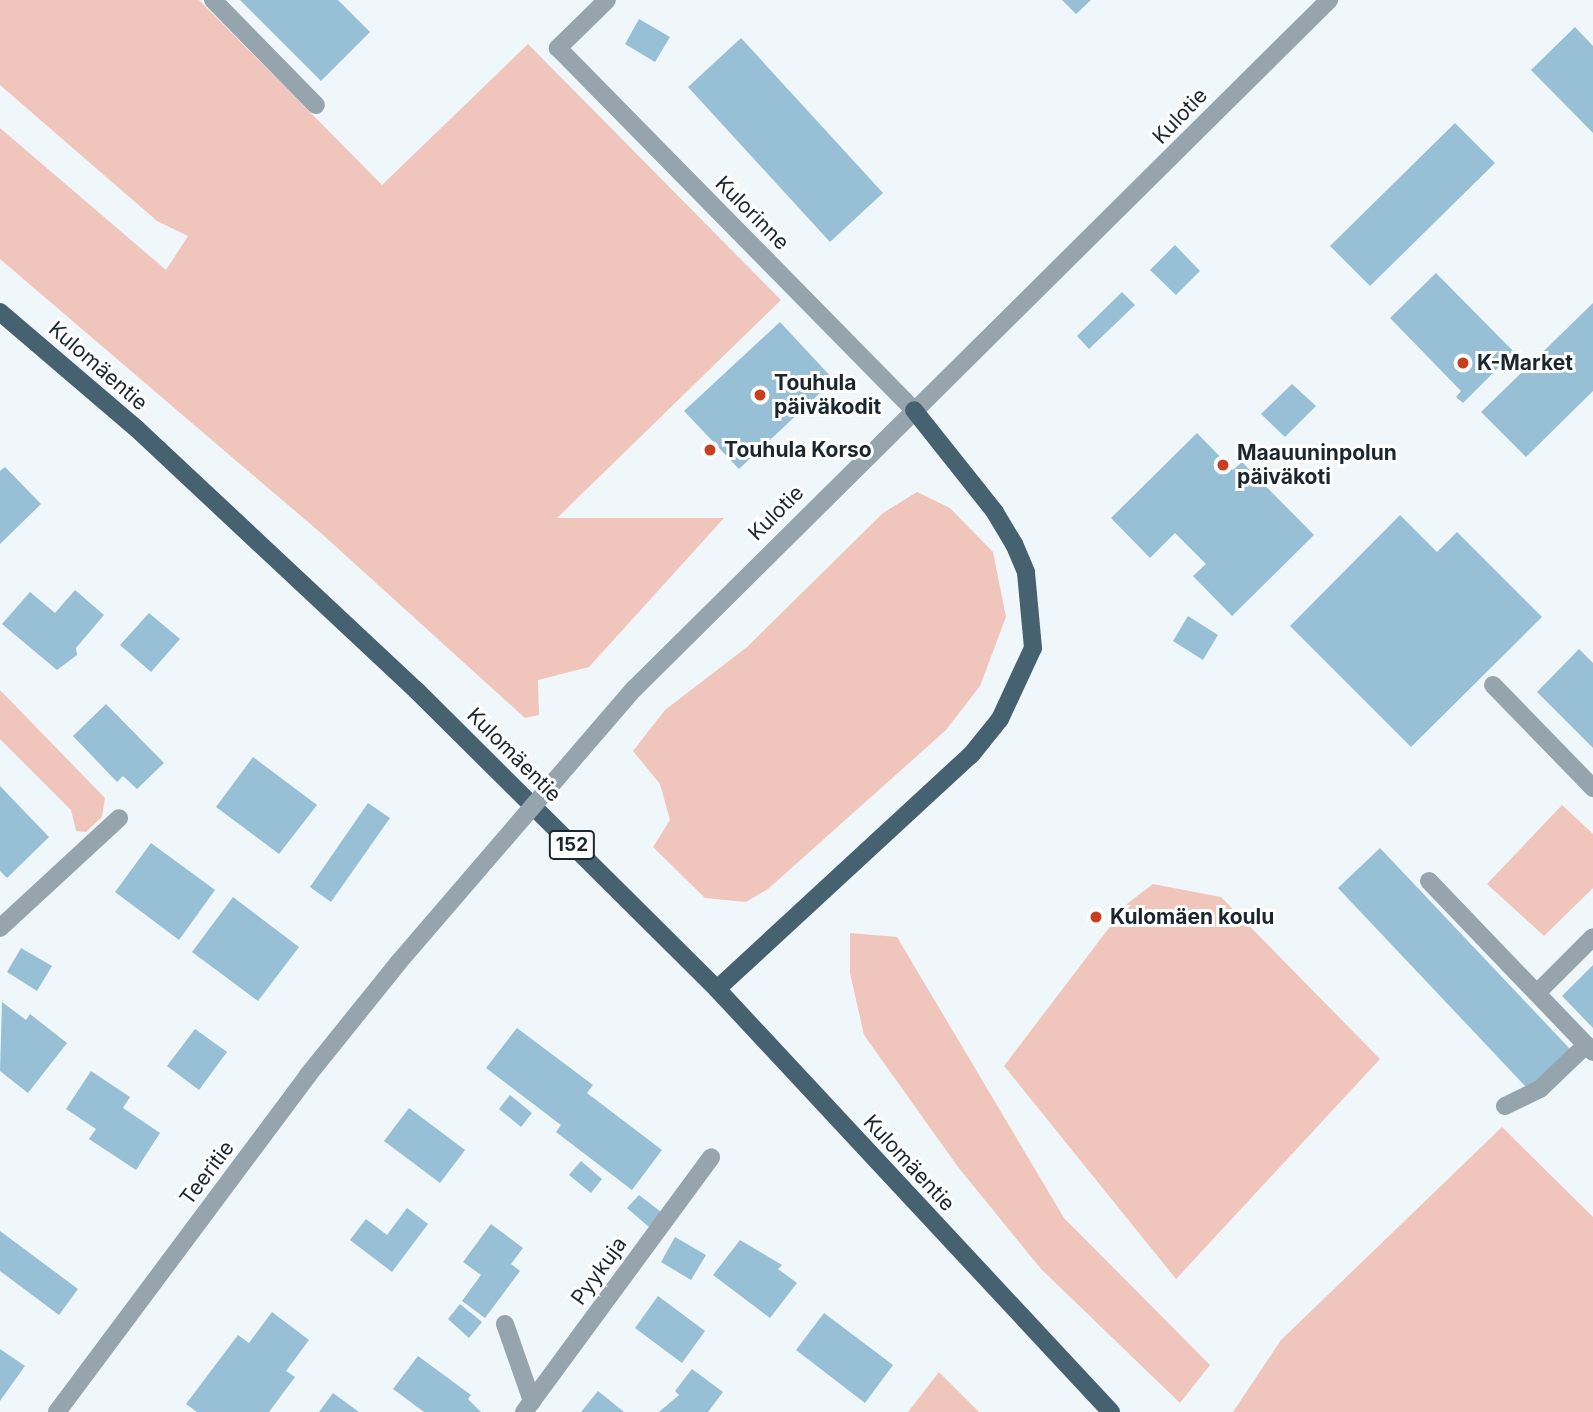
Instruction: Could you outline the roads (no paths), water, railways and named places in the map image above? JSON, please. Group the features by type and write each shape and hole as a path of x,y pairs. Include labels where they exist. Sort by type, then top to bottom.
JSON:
{"main road":[{"name":"Kulomäentie","path":"0,312 136,429 416,690 717,989 1111,1412"},
{"path":"717,989 971,754 1000,719 1033,648 1026,572 1014,544 995,512 914,410"}],"street":[{"path":"213,0 317,105"},
{"name":"Kulorinne","path":"607,0 558,48 914,410"},
{"name":"Kulotie","path":"398,963 634,689 1329,0"},
{"path":"1493,685 1593,788"},
{"path":"0,928 119,818"},
{"path":"1429,881 1589,1049 1540,1089 1505,1106"},
{"path":"1536,993 1593,937"},
{"name":"Teeritie","path":"57,1412 308,1076 398,963"},
{"name":"Pyykuja","path":"528,1407 711,1157"},
{"path":"505,1324 528,1407"}],"place":[{"name":"K-Market","path":"1463,363"},
{"name":"Touhula päiväkodit","path":"760,395"},
{"name":"Touhula Korso","path":"710,450"},
{"name":"Maauuninpolun päiväkoti","path":"1223,465"},
{"name":"Kulomäen koulu","path":"1096,917"}]}
